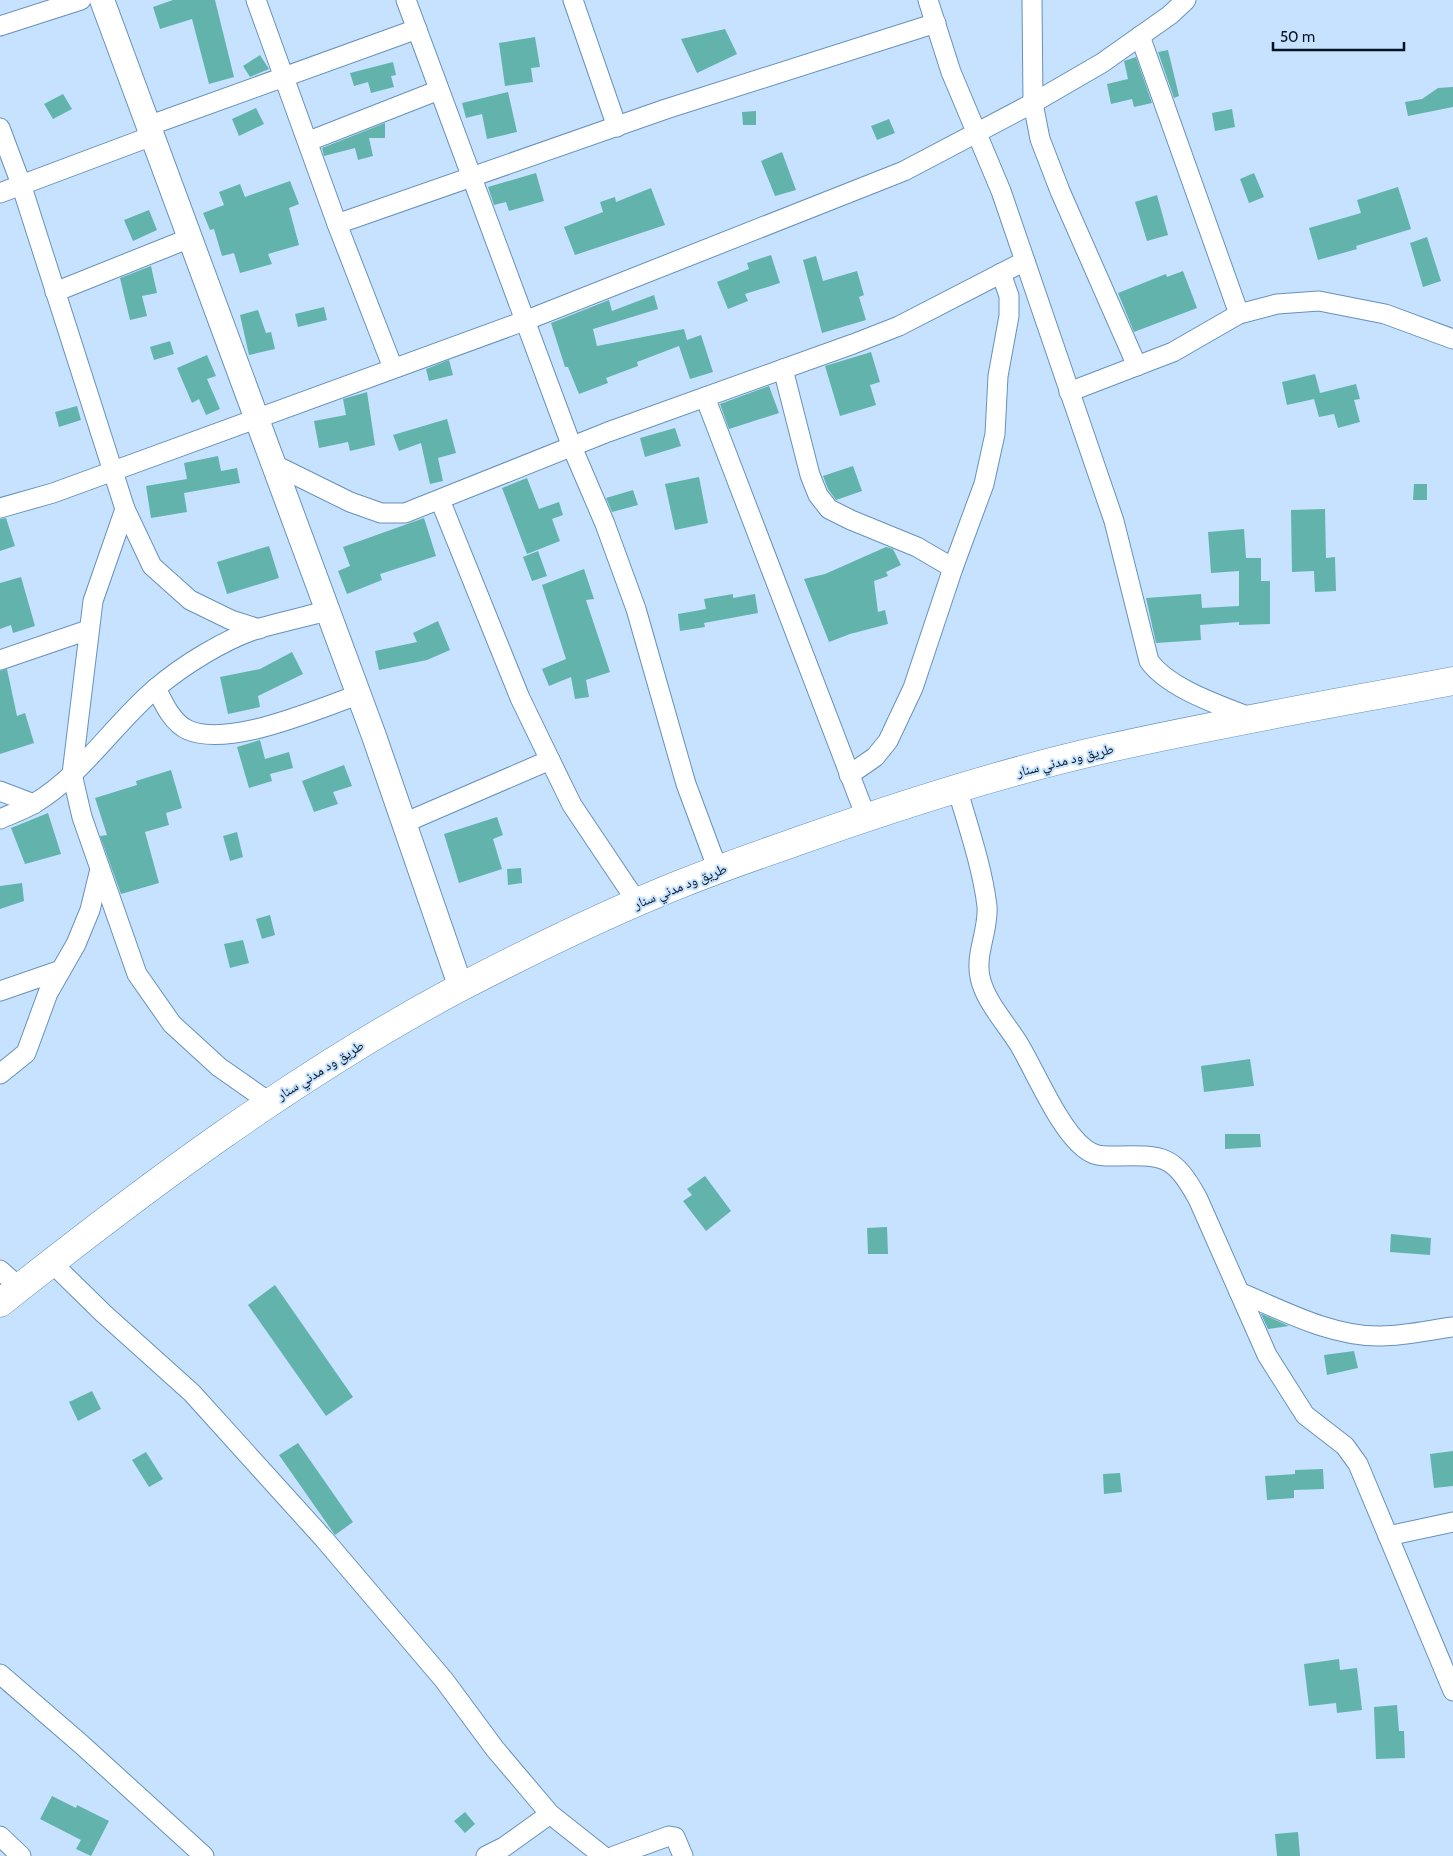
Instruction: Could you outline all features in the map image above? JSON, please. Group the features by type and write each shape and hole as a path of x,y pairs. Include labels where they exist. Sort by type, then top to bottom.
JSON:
{"highway":[{"name":"طريق ود مدني سنار","path":"7,1287 51,1262 141,1193 269,1102 358,1046 460,988 637,902 718,870 866,817 957,788 1102,749 1252,718 1453,682"}],"street":[{"path":"0,26 81,0"},
{"path":"102,0 258,418 404,823 460,988"},
{"path":"256,0 309,141 337,224 393,368"},
{"path":"406,0 472,179 527,320 572,447 605,524 636,609 686,784 718,870"},
{"path":"573,0 617,127"},
{"path":"928,0 951,72 1002,191 1114,520 1148,661 1156,672 1200,696 1252,718"},
{"path":"1032,0 1033,103 1040,140 1060,191 1137,366"},
{"path":"0,508 53,493 527,320 904,172 1033,103 1102,63 1170,15 1186,0"},
{"path":"337,224 472,179 617,127 936,24"},
{"path":"0,193 285,76 417,29"},
{"path":"1140,36 1239,314"},
{"path":"309,141 439,90"},
{"path":"0,128 21,184 125,509 152,566 190,600 231,620 259,629"},
{"path":"55,292 190,238"},
{"path":"275,465 350,502 380,513 405,513 572,447 899,326 1025,261"},
{"path":"848,775 875,757 888,741 913,688 953,568 984,484 995,434 998,376 1009,316 1009,296 1002,273"},
{"path":"1069,392 1173,352 1239,314 1277,304 1318,300 1385,314 1453,339"},
{"path":"783,369 797,417 810,475 818,495 829,509 917,547 953,568"},
{"path":"705,398 848,775 866,817"},
{"path":"440,500 520,698 572,805 637,902"},
{"path":"125,509 93,601 88,630 72,774 82,817 137,974 172,1024 219,1067 269,1102"},
{"path":"0,819 34,804 72,774 156,688 213,649 259,629 326,611"},
{"path":"0,660 88,630"},
{"path":"156,688 166,710 187,730 220,736 253,730 358,695"},
{"path":"404,823 550,760"},
{"path":"957,788 981,877 987,908 978,962 980,979 988,998 1019,1044 1070,1133 1084,1148 1096,1156 1153,1155 1172,1162 1184,1174 1198,1199 1267,1355 1305,1415 1345,1446 1358,1464 1453,1691"},
{"path":"0,791 34,804"},
{"path":"0,1074 26,1053 48,993 76,944 90,910 100,869"},
{"path":"0,991 61,970"},
{"path":"51,1262 103,1313 192,1393 324,1539 444,1680 495,1749 550,1814 603,1856"},
{"path":"1239,1292 1316,1324 1354,1334 1382,1336 1453,1327"},
{"path":"1388,1536 1453,1522"},
{"path":"0,1674 81,1744 204,1856"},
{"path":"486,1856 504,1847 550,1814"},
{"path":"0,1836 21,1856"},
{"path":"614,1856 670,1836 675,1837 679,1841 683,1856"}],"building":[{"path":"173,0 215,0 234,77 209,84 192,19 160,29 153,7"},
{"path":"725,29 737,54 697,73 681,39"},
{"path":"535,37 540,67 531,68 533,82 505,86 499,43"},
{"path":"1168,50 1179,96 1174,98 1158,52"},
{"path":"260,55 269,69 250,77 243,66"},
{"path":"1136,57 1152,103 1134,107 1132,99 1111,104 1107,84 1128,79 1124,61"},
{"path":"393,62 396,75 391,76 394,87 371,93 368,82 354,86 350,73"},
{"path":"1453,87 1453,107 1408,116 1405,102 1422,99 1438,88"},
{"path":"508,92 517,132 487,139 482,114 466,118 462,103"},
{"path":"63,94 72,109 53,119 44,104"},
{"path":"256,108 264,124 239,136 232,119"},
{"path":"1232,109 1235,127 1215,131 1212,113"},
{"path":"756,111 756,125 743,125 742,112"},
{"path":"889,119 895,133 877,140 871,126"},
{"path":"385,123 385,138 369,138 373,156 358,160 355,148 324,156 322,148"},
{"path":"782,152 796,190 775,196 761,161"},
{"path":"536,173 544,201 509,211 506,202 494,205 488,187"},
{"path":"1254,173 1264,197 1249,203 1240,179"},
{"path":"290,181 299,204 289,208 299,245 268,254 272,264 240,273 234,253 222,256 214,229 210,230 203,213 224,205 219,192 240,184 245,197"},
{"path":"1398,187 1411,229 1356,246 1357,249 1318,260 1309,228 1361,213 1357,200"},
{"path":"651,188 665,225 575,255 564,227 603,212 600,202 615,197 616,202"},
{"path":"1157,195 1168,235 1147,241 1135,202"},
{"path":"149,210 157,230 133,241 124,220"},
{"path":"1427,237 1441,281 1423,287 1410,243"},
{"path":"771,255 780,283 745,294 748,301 728,309 717,282 749,269 747,263"},
{"path":"816,256 823,281 857,271 864,295 859,297 866,320 822,333 803,260"},
{"path":"151,266 157,293 142,296 147,316 130,320 120,278"},
{"path":"1183,271 1197,308 1134,332 1118,293 1166,274 1167,277"},
{"path":"654,295 658,309 593,329 597,346 684,329 687,340 701,335 713,372 690,379 679,346 637,362 638,366 606,378 608,383 579,394 568,367 565,367 551,323 609,300 612,311"},
{"path":"324,307 327,320 298,327 295,314"},
{"path":"258,310 266,333 271,332 275,349 249,355 240,315"},
{"path":"170,341 174,354 154,360 150,347"},
{"path":"871,352 880,382 870,385 876,405 840,416 825,366"},
{"path":"207,355 216,376 207,379 220,409 206,415 199,399 192,403 177,368"},
{"path":"449,360 453,375 429,381 426,369"},
{"path":"1315,374 1320,393 1356,384 1360,399 1354,400 1360,422 1338,428 1334,414 1319,417 1314,399 1287,405 1282,382"},
{"path":"769,386 779,413 729,429 720,404"},
{"path":"367,392 375,445 350,451 348,442 319,448 314,421 346,415 343,399"},
{"path":"77,406 81,420 59,427 55,412"},
{"path":"447,419 456,453 438,458 443,481 430,484 421,443 399,451 393,435"},
{"path":"675,428 681,446 645,457 640,438"},
{"path":"218,456 221,471 237,468 240,483 184,493 187,512 151,518 146,486 187,479 184,463"},
{"path":"853,466 862,491 836,500 828,489 823,476"},
{"path":"699,477 708,523 675,530 665,484"},
{"path":"527,478 539,509 559,502 563,515 552,519 560,541 527,554 502,488"},
{"path":"1414,484 1427,484 1427,500 1413,500"},
{"path":"633,490 638,505 612,512 606,498"},
{"path":"1325,509 1326,558 1335,557 1336,591 1315,592 1314,571 1292,572 1291,510"},
{"path":"6,518 15,546 0,551 0,519"},
{"path":"424,518 436,556 380,574 382,580 347,594 338,571 350,566 343,547"},
{"path":"1244,529 1246,558 1261,558 1261,581 1270,581 1270,624 1239,625 1239,622 1200,625 1201,640 1156,643 1146,598 1201,594 1202,608 1239,606 1239,571 1211,573 1208,532"},
{"path":"269,546 279,578 227,594 217,562"},
{"path":"886,547 893,549 901,565 886,572 888,576 874,581 878,612 885,610 888,624 850,634 829,642 804,579 825,574"},
{"path":"538,551 547,576 532,581 523,557"},
{"path":"584,569 594,599 586,600 610,672 586,680 589,697 575,699 571,677 549,686 542,669 566,659 542,585"},
{"path":"21,577 35,626 13,633 11,625 0,629 0,583"},
{"path":"733,594 733,598 755,594 758,613 704,623 705,627 680,631 678,614 706,609 704,599"},
{"path":"438,621 450,650 427,660 379,670 375,651 417,642 413,633"},
{"path":"292,652 303,674 258,696 260,707 228,714 220,677 260,669"},
{"path":"7,669 17,716 25,713 34,743 0,754 0,671"},
{"path":"260,740 265,759 289,752 293,768 270,774 272,781 249,788 237,747"},
{"path":"344,765 352,786 333,792 338,804 314,812 302,781"},
{"path":"171,770 182,808 166,813 169,825 145,832 159,883 121,894 100,836 107,835 95,798 137,785 136,781"},
{"path":"48,813 61,854 25,864 11,828"},
{"path":"497,817 503,835 493,839 502,869 459,883 444,834"},
{"path":"237,832 243,857 230,861 223,836"},
{"path":"521,868 522,883 508,885 507,869"},
{"path":"22,883 24,901 0,909 0,886"},
{"path":"270,915 275,935 262,939 256,919"},
{"path":"243,940 249,963 230,968 224,944"},
{"path":"1250,1059 1254,1086 1204,1092 1201,1066"},
{"path":"1225,1134 1260,1134 1261,1147 1225,1149"},
{"path":"705,1176 731,1211 706,1231 683,1201 692,1195 687,1189"},
{"path":"887,1227 888,1254 868,1254 867,1228"},
{"path":"1391,1234 1431,1238 1430,1255 1390,1252"},
{"path":"275,1285 353,1397 326,1416 248,1305"},
{"path":"1262,1314 1289,1326 1268,1329"},
{"path":"1354,1351 1358,1368 1327,1375 1324,1355"},
{"path":"92,1391 101,1409 78,1421 69,1402"},
{"path":"298,1443 353,1522 335,1535 279,1455"},
{"path":"1453,1451 1453,1486 1434,1488 1430,1454"},
{"path":"146,1452 163,1479 149,1487 132,1460"},
{"path":"1323,1469 1324,1489 1294,1490 1294,1498 1267,1500 1265,1476 1295,1474 1295,1470"},
{"path":"1120,1473 1122,1492 1104,1494 1103,1474"},
{"path":"1339,1659 1340,1670 1357,1668 1362,1710 1337,1713 1336,1703 1309,1706 1304,1664"},
{"path":"1397,1705 1399,1731 1404,1731 1405,1758 1376,1759 1374,1707"},
{"path":"52,1796 76,1808 77,1805 109,1821 91,1856 76,1849 81,1840 40,1819"},
{"path":"465,1812 475,1824 465,1833 454,1821"},
{"path":"1298,1832 1300,1856 1277,1856 1275,1834"}]}
